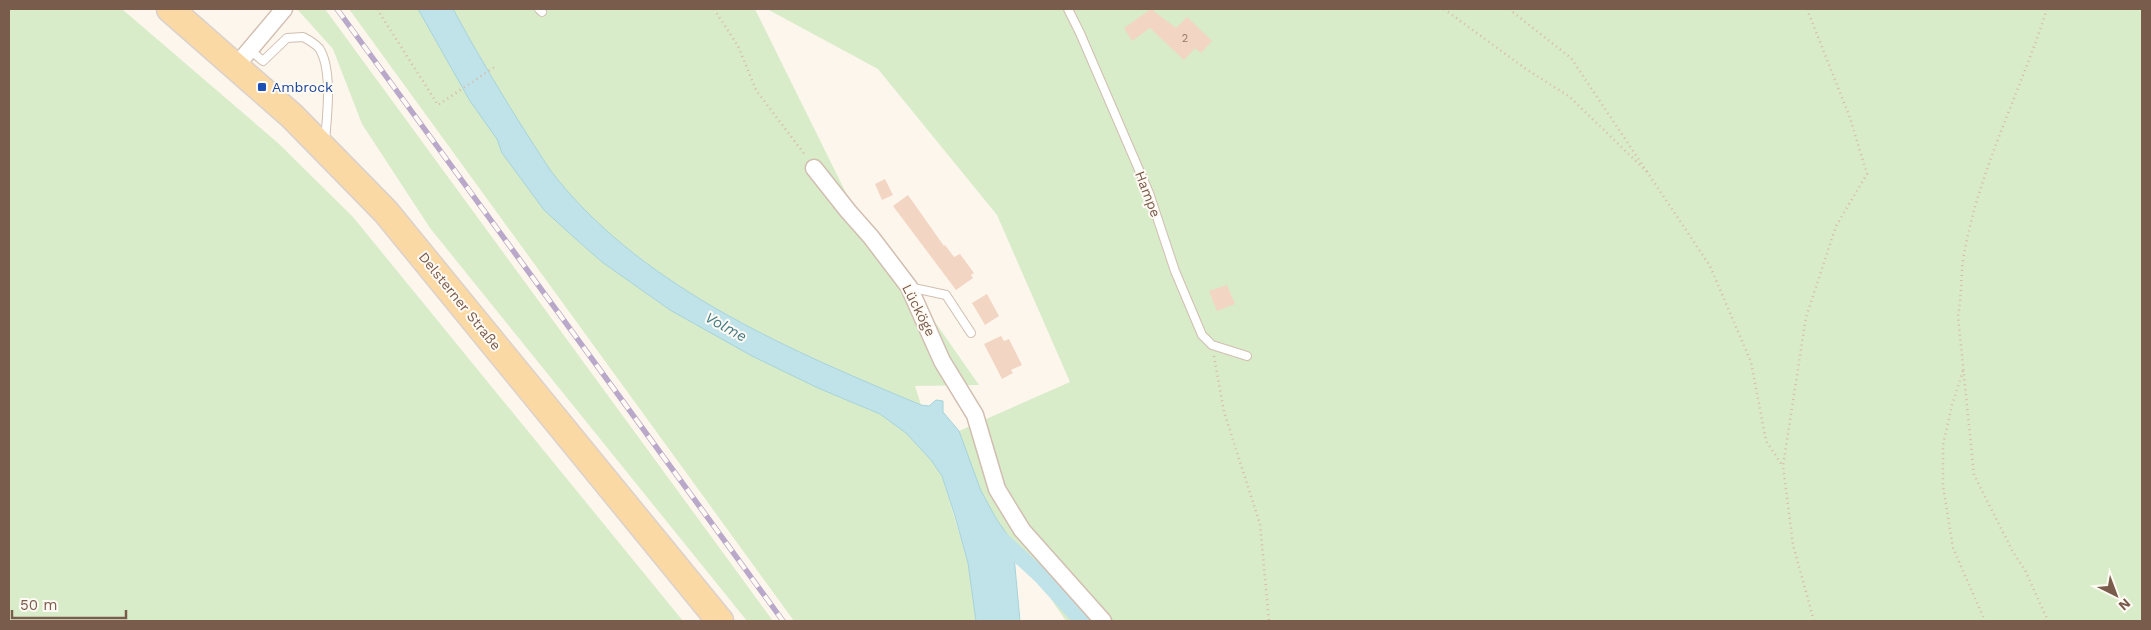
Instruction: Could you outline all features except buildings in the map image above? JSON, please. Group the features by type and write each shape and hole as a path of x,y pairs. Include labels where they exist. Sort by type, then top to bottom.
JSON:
{"main road":[{"name":"Delsterner Straße","path":"170,9 243,58 386,212 720,621"}],"street":[{"path":"243,58 284,9"},
{"name":"Lücköge","path":"814,168 848,211 872,237 909,287 942,361 975,415 997,489 1022,530 1103,621"}],"lane":[{"name":"Hampe","path":"1068,9 1149,193 1175,271 1202,335 1212,345"},
{"path":"243,58 263,61 287,38 303,37 318,47 322,55 327,78 325,148"},
{"path":"909,287 946,295 971,333"},
{"path":"1212,345 1247,356"}],"path":[{"path":"377,9 438,105 496,66"},
{"path":"714,9 738,46 756,90 814,168"},
{"path":"1444,9 1526,69 1570,98 1652,177"},
{"path":"1509,9 1571,58 1710,266 1751,362 1766,441 1783,466"},
{"path":"1807,9 1850,118 1867,174 1836,226 1806,317 1783,466 1793,545 1814,621"},
{"path":"2047,9 1992,153 1970,230 1962,268 1962,294 1958,316 1974,475 2013,552 2025,570 2048,621"},
{"path":"1212,345 1224,412 1260,524 1269,621"},
{"path":"1963,370 1952,405 1943,445 1943,486 1953,548 1985,621"}],"green space":[{"path":"9,9 122,9 278,143 353,217 683,621 9,621"},
{"path":"297,9 325,9 773,621 747,621 430,228 362,124 333,49"},
{"path":"349,9 418,9 470,101 497,139 502,153 578,241 602,262 670,310 818,388 880,414 906,433 931,460 942,476 968,563 976,621 794,621"},
{"path":"453,9 755,9 849,199 979,385 915,386 921,405 823,363 773,339 725,314 679,286 635,254 594,219 558,180 500,91"},
{"path":"767,9 2142,9 2142,621 1066,621 997,520 981,491 959,431 1070,382 997,215 878,69"}],"water":[{"name":"Volme","path":"418,9 453,9 500,91 554,175 594,219 635,254 679,286 725,314 823,363 921,405 929,406 936,400 943,401 943,412 959,431 981,491 997,520 1019,551 1014,556 1020,621 976,621 968,563 942,476 931,460 906,433 880,414 818,388 752,356 670,310 602,262 544,210 502,153 497,139 470,101"}],"waterway":[{"path":"1001,539 1042,577 1082,621"}],"railway":[{"path":"337,9 783,621"}],"place":[{"name":"Ambrock","path":"262,87"}]}
